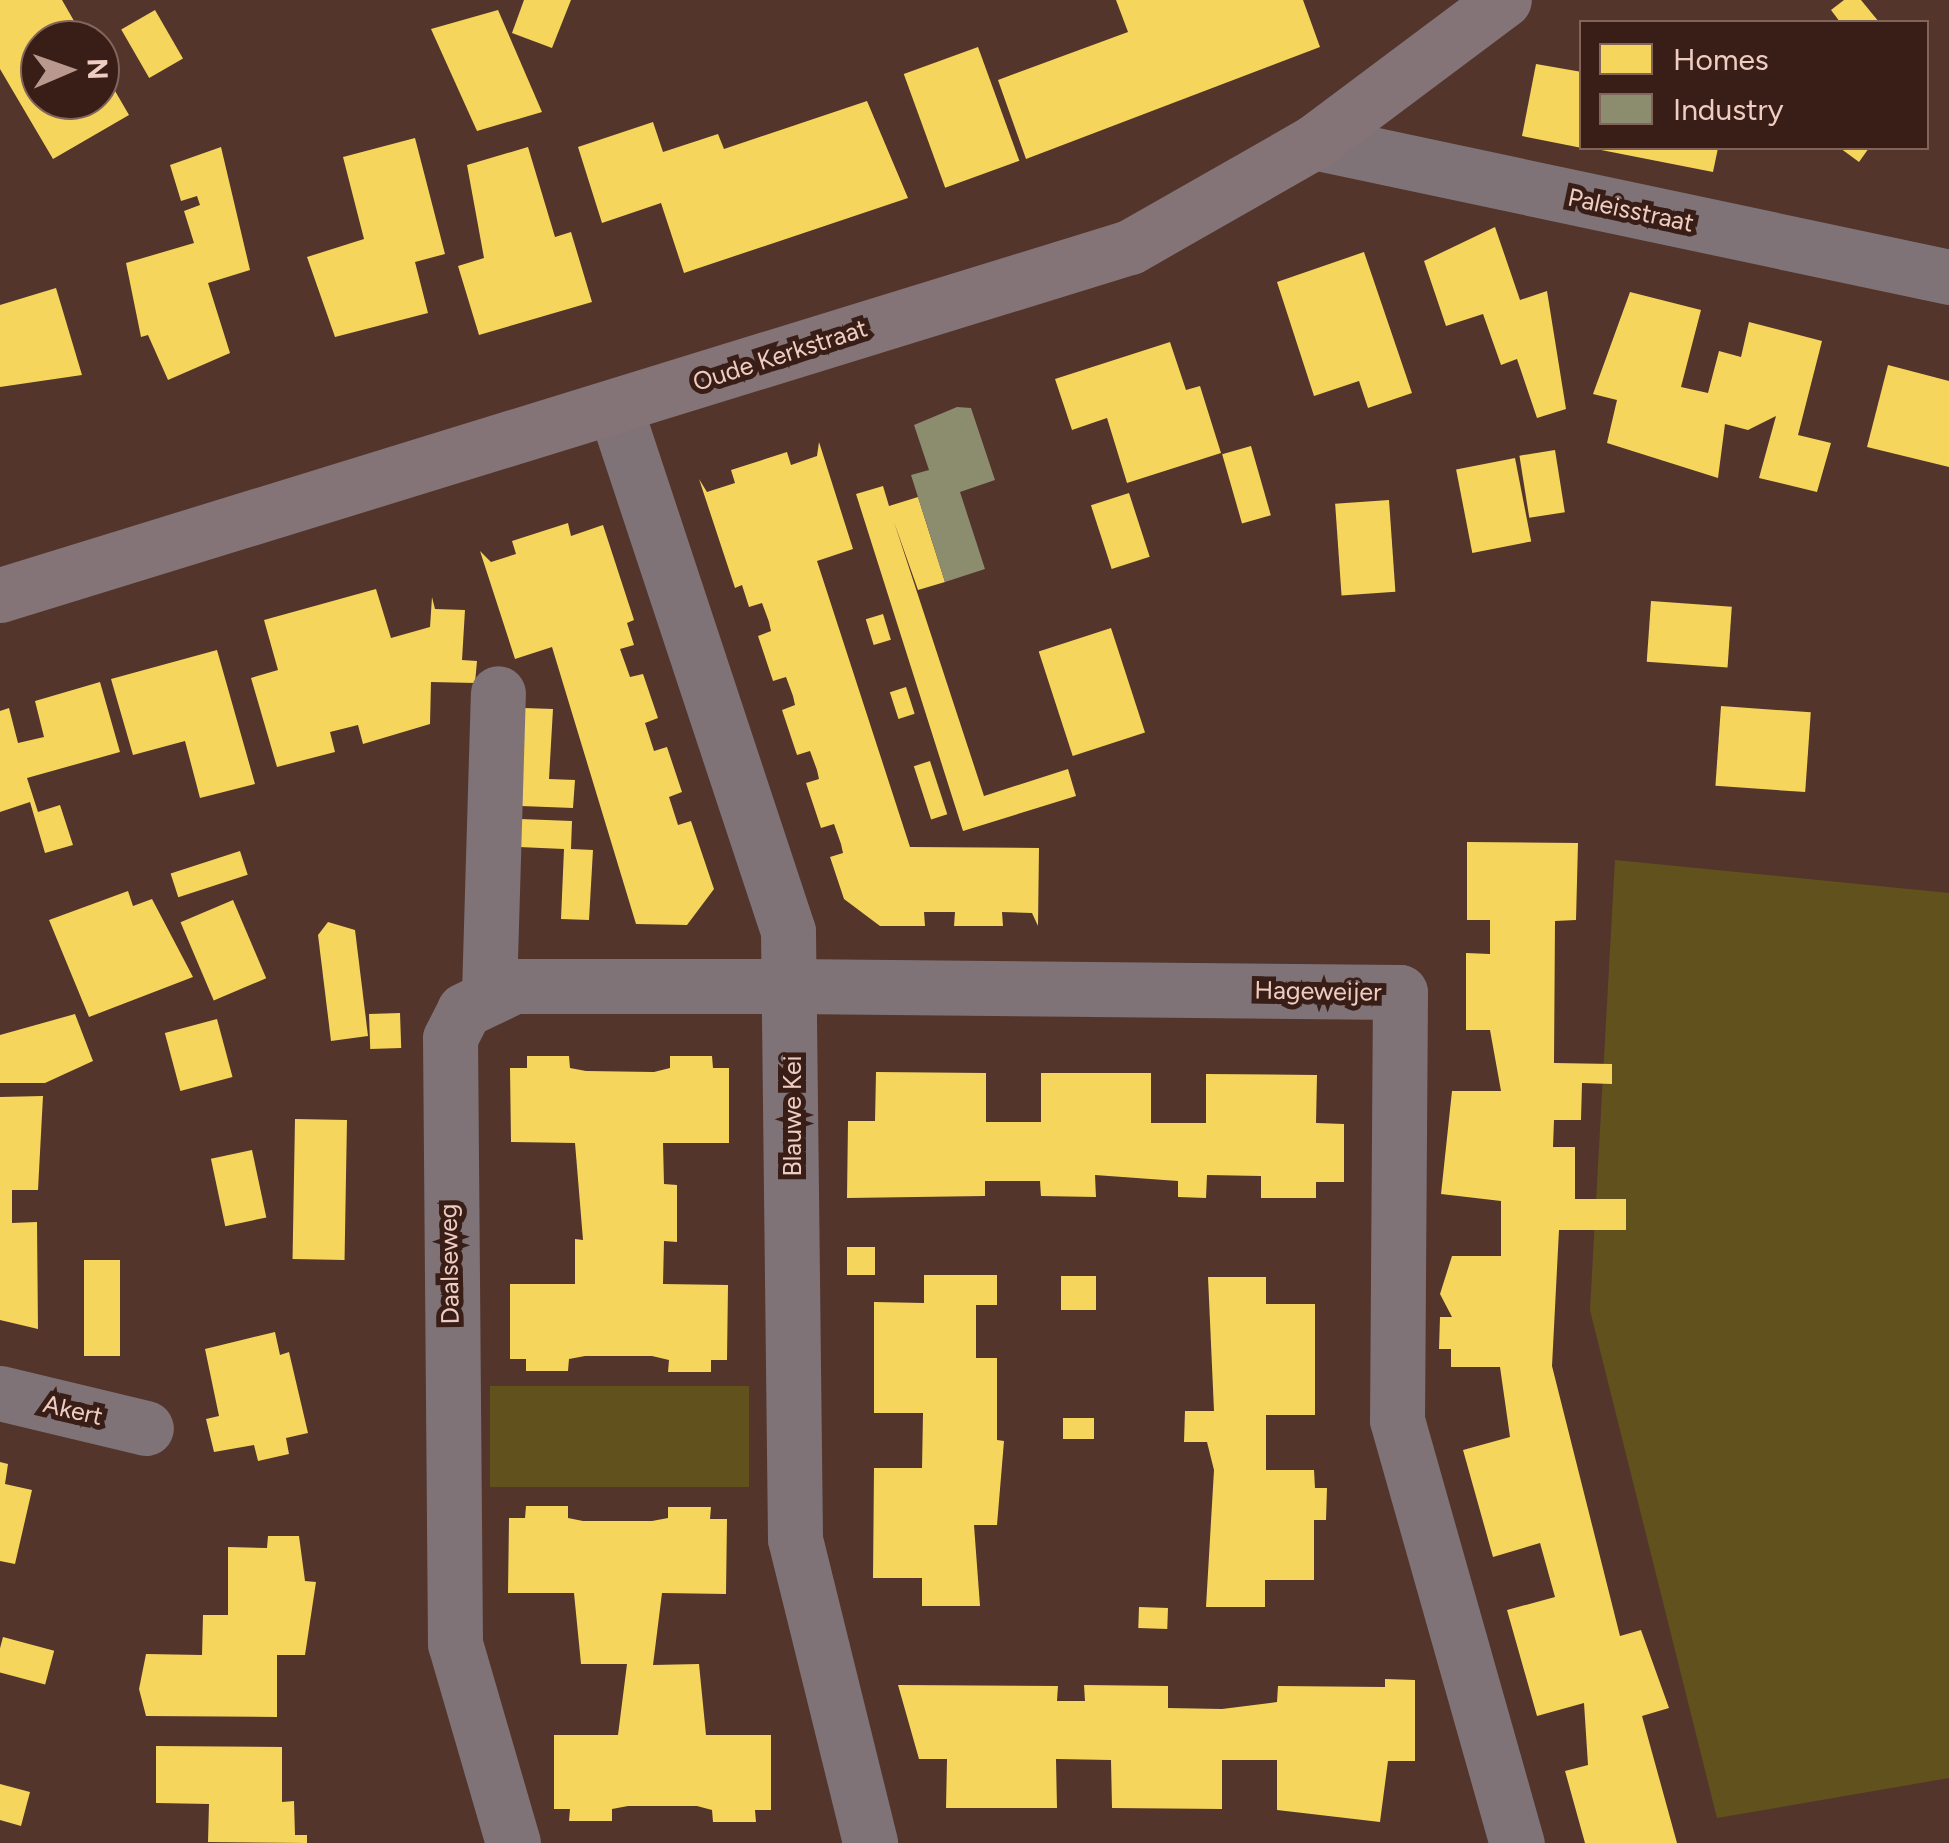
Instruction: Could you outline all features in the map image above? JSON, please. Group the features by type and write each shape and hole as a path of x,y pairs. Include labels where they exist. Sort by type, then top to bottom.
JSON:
{"street":[{"name":"Oude Kerkstraat","path":"0,595 1130,247 1314,142 1504,0"},
{"name":"Paleisstraat","path":"1314,142 1949,277"},
{"name":"Blauwe Kei","path":"615,408 788,931 795,1539 870,1843"},
{"path":"489,993 498,693"},
{"name":"Hageweijer","path":"489,993 791,986 1400,992 1397,1420 1517,1843"},
{"name":"Daalseweg","path":"489,993 464,1010 450,1038 455,1644 513,1843"},
{"name":"Akert","path":"0,1393 146,1428"}],"shaded area":[{"path":"1615,860 1949,893 1949,1778 1717,1818 1590,1310"},
{"path":"490,1386 749,1386 749,1487 490,1487"}],"building: Homes":[{"path":"0,0 62,0 74,20 20,20 20,103 0,69"},
{"path":"524,0 571,0 552,48 512,33"},
{"path":"1116,0 1303,0 1320,47 1026,159 998,80 1128,32"},
{"path":"1844,0 1861,0 1877,20 1838,20 1831,10"},
{"path":"155,10 183,58 149,78 121,30"},
{"path":"498,10 542,112 477,131 431,29"},
{"path":"978,47 1019,161 945,188 904,74"},
{"path":"1536,64 1579,71 1579,147 1522,136"},
{"path":"120,99 129,115 53,159 30,120 120,120"},
{"path":"867,101 908,198 684,273 661,203 602,223 578,147 653,122 663,152 718,134 724,149"},
{"path":"415,138 445,254 415,262 428,313 335,337 307,257 364,239 343,157"},
{"path":"221,147 250,270 208,283 230,353 168,380 148,335 141,337 126,263 194,243 184,211 200,205 197,196 181,201 170,165"},
{"path":"528,147 555,237 571,232 592,302 479,335 458,266 484,258 467,165"},
{"path":"1601,150 1718,150 1713,172"},
{"path":"1843,150 1868,150 1859,162"},
{"path":"1495,227 1520,300 1547,291 1566,409 1537,418 1517,359 1501,365 1483,314 1446,326 1424,261"},
{"path":"1364,252 1412,393 1368,408 1359,381 1314,396 1277,282"},
{"path":"56,288 82,375 0,387 0,305"},
{"path":"1630,292 1701,310 1681,387 1708,393 1719,351 1741,357 1749,322 1822,341 1798,435 1831,443 1817,492 1759,478 1776,416 1748,430 1725,424 1718,478 1607,443 1617,400 1593,394"},
{"path":"1170,342 1186,390 1200,386 1221,453 1127,483 1107,418 1072,430 1055,379"},
{"path":"1888,365 1949,381 1949,467 1867,447"},
{"path":"819,442 853,549 817,561 910,847 1039,848 1038,926 1032,913 1002,912 1003,926 954,926 955,912 924,912 925,926 880,926 844,899 830,857 843,853 841,844 834,824 821,828 806,783 819,779 817,770 810,751 797,755 782,710 795,705 793,696 786,677 773,681 758,636 771,631 769,622 762,603 749,607 742,585 735,588 699,479 707,492 735,483 731,470 787,452 791,465 817,456"},
{"path":"1251,446 1271,515 1242,523 1222,454"},
{"path":"1555,450 1565,512 1529,518 1519,456"},
{"path":"1515,458 1531,541 1472,553 1456,469"},
{"path":"883,486 889,506 918,497 945,582 918,590 894,522 984,796 1068,769 1076,796 963,831 856,494"},
{"path":"1129,493 1150,557 1112,569 1091,505"},
{"path":"1389,500 1395,592 1342,596 1335,504"},
{"path":"568,523 571,536 603,525 634,620 627,623 634,645 620,649 630,677 643,674 658,718 645,723 654,751 667,747 682,792 669,797 678,825 691,821 714,889 687,925 636,924 552,647 515,659 480,551 491,562 516,554 512,541"},
{"path":"376,589 391,638 430,627 432,597 435,609 465,610 462,660 477,661 475,683 431,682 430,724 363,744 358,725 330,732 335,752 277,767 251,678 278,670 264,620"},
{"path":"1651,601 1732,607 1728,668 1647,662"},
{"path":"883,614 891,640 874,645 866,619"},
{"path":"1111,628 1145,733 1073,756 1039,651"},
{"path":"217,650 255,784 200,798 185,741 133,755 111,679"},
{"path":"100,682 120,752 27,778 38,812 60,805 73,845 45,853 30,802 0,812 0,711 9,708 18,743 44,737 35,701"},
{"path":"906,687 915,714 898,719 890,692"},
{"path":"1721,706 1811,712 1805,792 1715,786"},
{"path":"524,708 553,709 549,779 575,780 573,808 521,806"},
{"path":"930,761 947,814 931,820 914,766"},
{"path":"520,819 572,821 571,849 593,850 589,920 561,919 564,849 519,847"},
{"path":"1467,842 1578,843 1576,920 1555,921 1554,1063 1612,1064 1612,1084 1582,1083 1581,1120 1554,1120 1553,1147 1575,1147 1575,1199 1626,1199 1626,1230 1559,1230 1552,1366 1620,1636 1641,1630 1669,1708 1642,1716 1677,1843 1585,1843 1565,1771 1588,1765 1584,1703 1537,1716 1507,1610 1555,1597 1540,1543 1493,1557 1463,1450 1510,1437 1500,1367 1451,1367 1451,1349 1439,1349 1440,1317 1452,1317 1440,1294 1452,1256 1501,1256 1501,1201 1441,1194 1452,1091 1501,1091 1490,1030 1466,1030 1466,953 1490,954 1490,920 1467,920"},
{"path":"240,851 248,875 178,897 171,874"},
{"path":"128,891 133,906 152,899 193,977 89,1017 49,920"},
{"path":"233,900 266,978 214,1001 181,922"},
{"path":"328,922 355,930 368,1036 331,1041 318,935"},
{"path":"400,1013 401,1048 370,1049 369,1014"},
{"path":"75,1014 93,1061 45,1083 0,1083 0,1035"},
{"path":"217,1019 233,1077 180,1091 165,1033"},
{"path":"527,1056 569,1056 570,1068 586,1071 654,1072 670,1068 670,1056 712,1056 713,1068 729,1068 729,1143 663,1143 664,1184 677,1185 677,1242 664,1241 663,1284 728,1285 727,1360 711,1360 711,1372 668,1372 669,1360 652,1356 585,1356 569,1359 568,1371 526,1371 526,1359 510,1359 510,1284 575,1284 575,1239 583,1240 575,1143 511,1142 510,1068 527,1068"},
{"path":"876,1072 986,1073 986,1122 1041,1122 1041,1073 1151,1073 1151,1123 1206,1123 1206,1074 1317,1075 1316,1123 1344,1124 1344,1182 1316,1182 1316,1198 1261,1198 1261,1176 1207,1175 1206,1198 1178,1197 1178,1181 1095,1175 1096,1197 1041,1196 1040,1181 985,1181 985,1196 847,1198 848,1121 875,1121"},
{"path":"43,1096 38,1190 12,1190 12,1223 37,1222 38,1329 0,1320 0,1097"},
{"path":"295,1119 347,1120 345,1260 293,1259"},
{"path":"252,1150 266,1217 225,1226 211,1159"},
{"path":"847,1247 875,1247 875,1275 847,1275"},
{"path":"84,1260 120,1260 120,1356 84,1356"},
{"path":"924,1275 997,1275 997,1305 976,1305 976,1358 997,1358 997,1440 1004,1441 997,1525 974,1525 980,1606 922,1606 922,1578 873,1578 874,1468 922,1468 923,1413 874,1413 874,1302 924,1303"},
{"path":"1061,1276 1096,1276 1096,1310 1061,1310"},
{"path":"1208,1277 1266,1277 1266,1304 1315,1304 1315,1415 1266,1415 1266,1470 1314,1470 1315,1488 1327,1488 1326,1520 1314,1520 1314,1580 1265,1580 1265,1607 1206,1607 1214,1470 1207,1442 1184,1442 1185,1411 1214,1411"},
{"path":"275,1332 280,1355 289,1352 308,1433 286,1438 289,1454 258,1461 254,1445 214,1452 206,1419 219,1416 205,1349"},
{"path":"1063,1418 1094,1418 1094,1439 1063,1439"},
{"path":"0,1462 8,1464 5,1484 32,1490 15,1564 0,1561"},
{"path":"526,1506 568,1506 568,1518 583,1521 652,1521 668,1518 668,1507 711,1507 710,1519 727,1519 726,1594 662,1593 653,1665 699,1664 706,1735 771,1735 771,1810 755,1810 756,1822 713,1822 712,1810 697,1806 628,1806 612,1809 612,1821 569,1821 570,1809 554,1809 554,1735 618,1735 627,1664 581,1664 574,1593 508,1593 509,1518 525,1518"},
{"path":"268,1536 299,1536 305,1581 316,1582 305,1655 277,1655 277,1717 146,1716 139,1689 146,1654 202,1655 203,1615 228,1615 228,1547 267,1548"},
{"path":"1139,1607 1168,1608 1167,1629 1138,1628"},
{"path":"3,1637 54,1651 45,1685 0,1672"},
{"path":"1385,1679 1415,1680 1415,1761 1388,1761 1380,1822 1277,1810 1277,1760 1222,1760 1222,1809 1112,1808 1111,1760 1056,1759 1057,1808 946,1808 947,1759 919,1759 898,1685 1058,1686 1057,1701 1085,1701 1084,1685 1168,1686 1168,1708 1222,1709 1277,1702 1278,1686 1385,1687"},
{"path":"156,1746 282,1747 282,1802 294,1801 295,1835 307,1835 307,1843 208,1842 209,1804 156,1803"},
{"path":"0,1784 30,1792 21,1826 0,1820"}],"building: Industry":[{"path":"957,407 971,408 995,480 960,492 985,569 945,582 911,475 929,470 914,425"}]}
